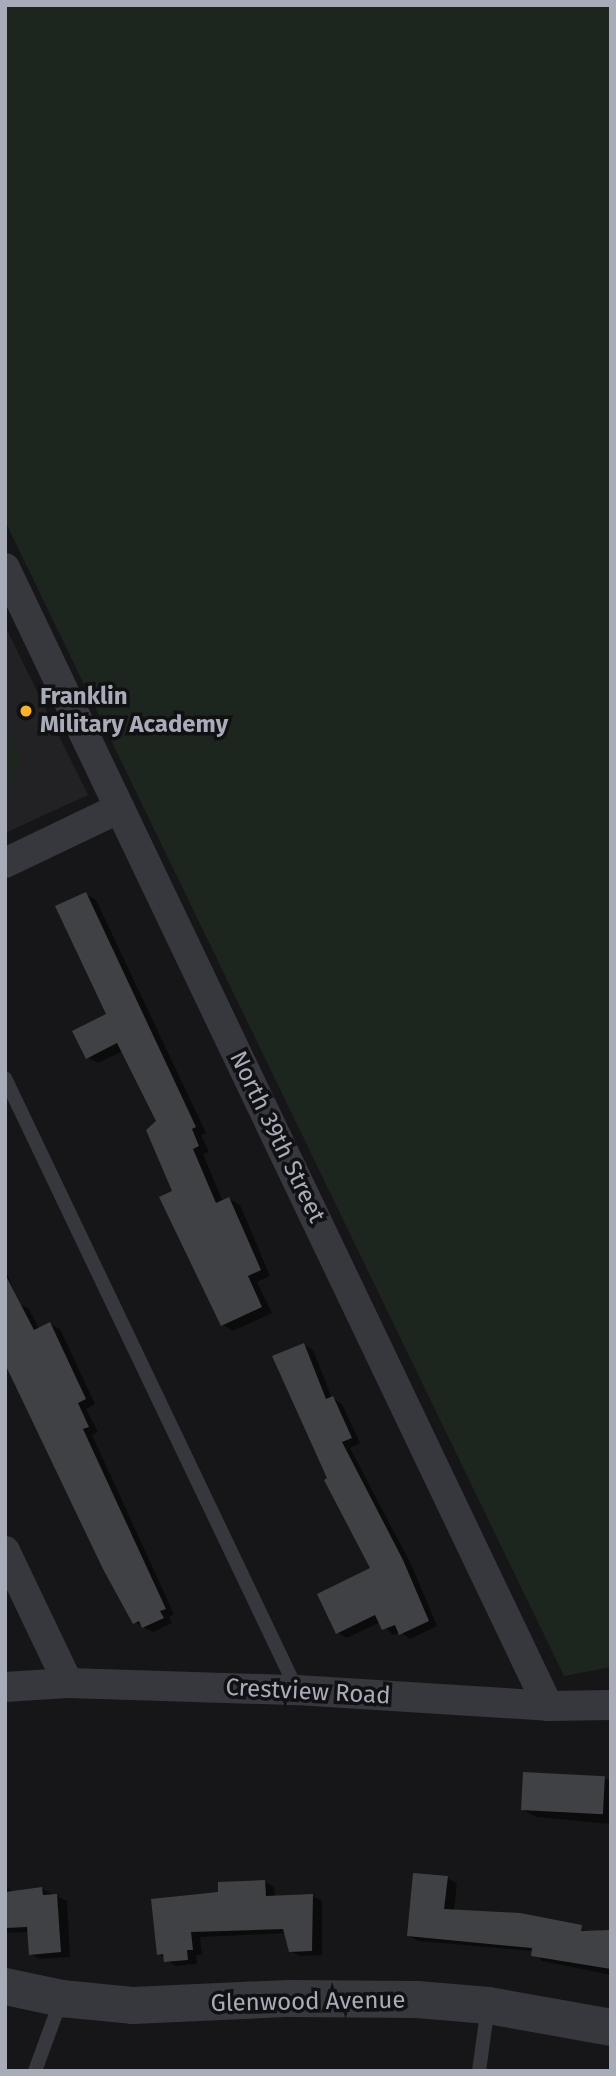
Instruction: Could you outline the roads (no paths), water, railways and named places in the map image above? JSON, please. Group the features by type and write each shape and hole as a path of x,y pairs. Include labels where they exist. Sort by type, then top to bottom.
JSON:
{"street":[{"name":"North 39th Street","path":"5,568 548,1706"},
{"path":"5,863 120,808"},
{"path":"5,1551 68,1683"},
{"name":"Crestview Road","path":"5,1687 68,1683 297,1690 548,1706 611,1705"},
{"name":"Glenwood Avenue","path":"5,1986 61,1998 132,2005 289,1997 488,2005 611,2027"}],"lane":[{"path":"5,1078 297,1690"},
{"path":"36,2071 61,1998"},
{"path":"479,2071 488,2005"}],"place":[{"name":"Franklin Military Academy","path":"26,711"}]}
